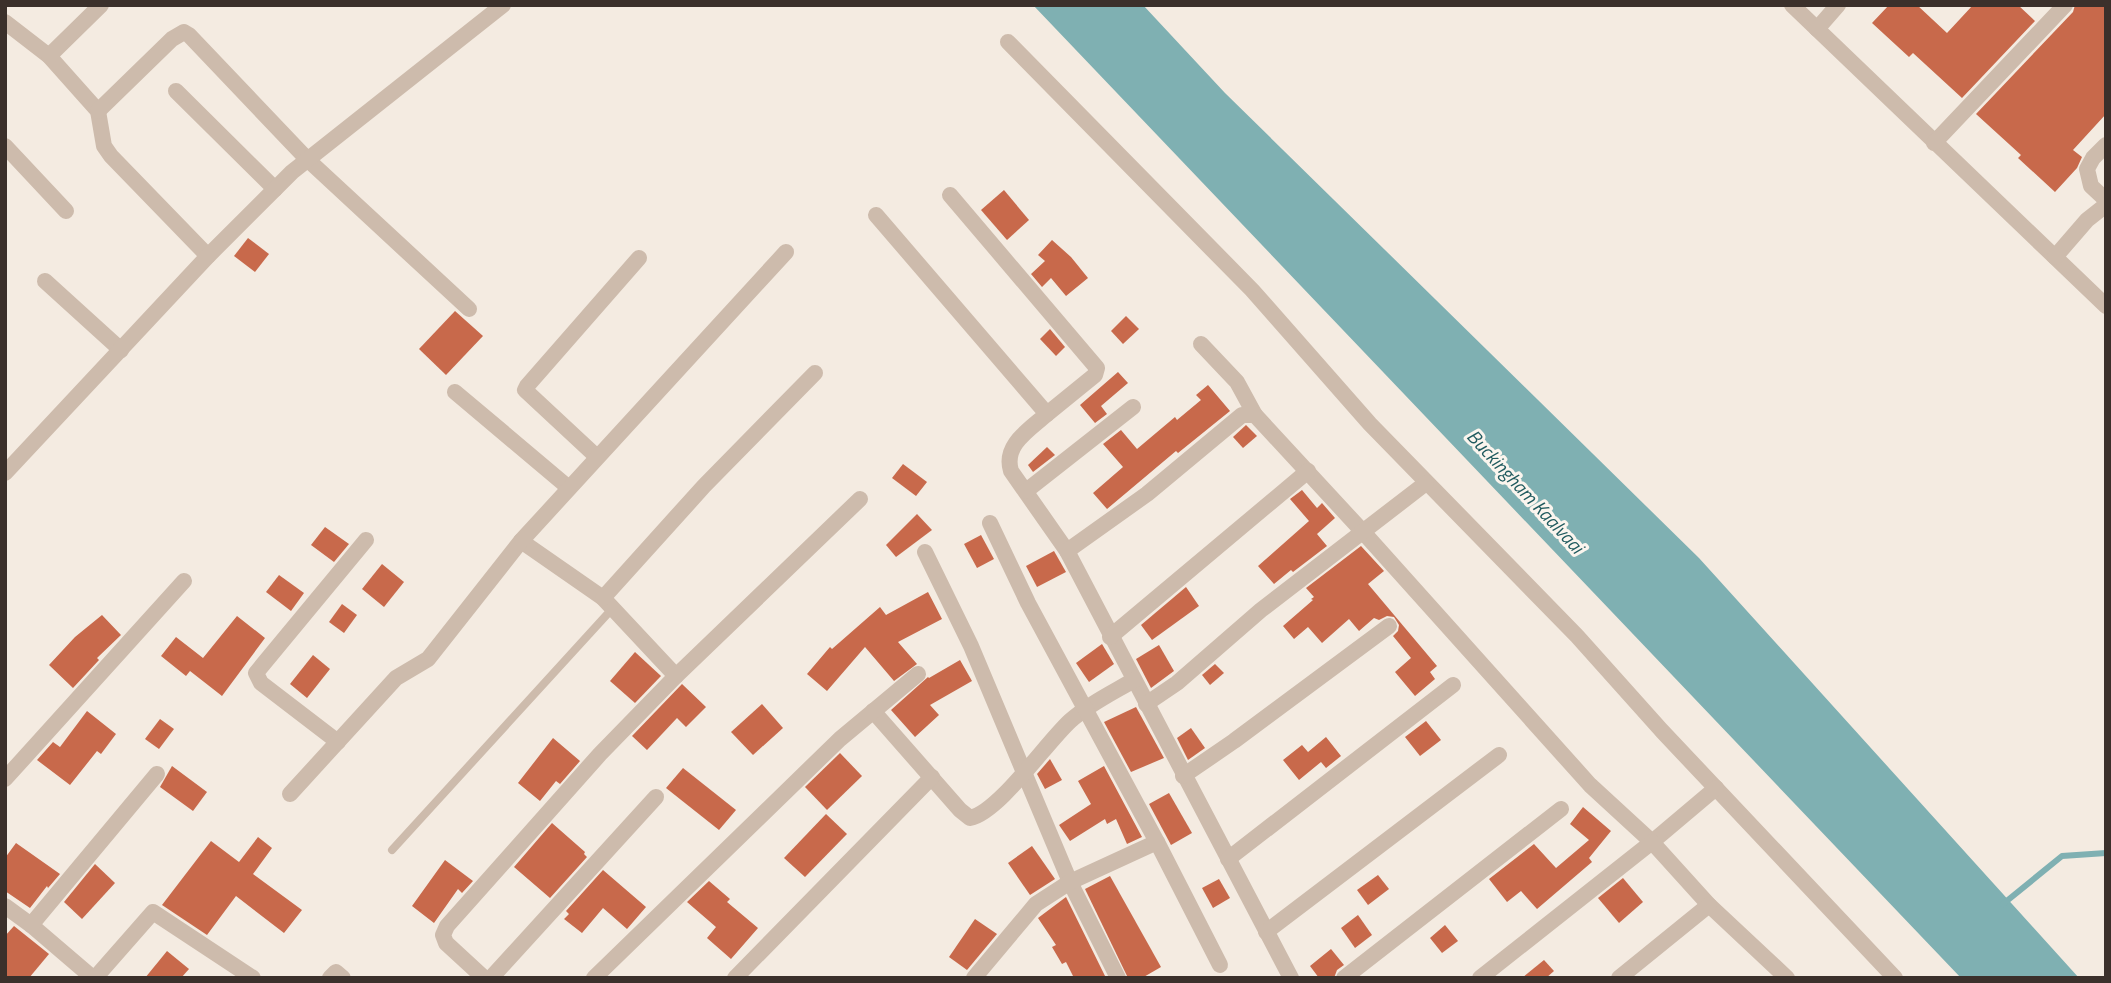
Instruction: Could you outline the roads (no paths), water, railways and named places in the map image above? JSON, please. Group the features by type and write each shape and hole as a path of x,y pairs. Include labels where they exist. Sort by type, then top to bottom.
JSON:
{"street":[{"path":"48,56 101,5"},
{"path":"5,473 208,256 275,189 307,159 503,5"},
{"path":"1793,5 2106,306"},
{"path":"1817,29 1838,5"},
{"path":"1934,143 2065,5"},
{"path":"5,22 48,56 99,111 104,146 111,156 208,256"},
{"path":"99,111 172,38 184,32 307,159 469,309"},
{"path":"1008,42 1252,290 1370,425 1577,636 1895,978"},
{"path":"176,91 275,189"},
{"path":"2055,257 2087,220 2106,203 2091,186 2087,169 2106,145"},
{"path":"5,146 66,211"},
{"path":"950,195 1097,368 1095,375 1020,438 1010,454 1011,471 1067,551 1291,978"},
{"path":"876,215 1047,414"},
{"path":"290,794 396,678 428,659 521,541 786,252"},
{"path":"597,457 526,390 639,258"},
{"path":"45,281 121,350"},
{"path":"1200,344 1237,382 1255,415 1590,785 1652,842 1709,905 1787,978"},
{"path":"607,604 683,509 815,373"},
{"path":"456,392 569,488"},
{"path":"1026,491 1133,407"},
{"path":"1067,551 1147,494 1242,415 1255,415"},
{"path":"1110,637 1308,471"},
{"path":"1146,704 1177,683 1261,610 1426,483"},
{"path":"484,978 446,943 443,935 447,926 600,754 676,676 860,499"},
{"path":"990,523 1028,603 1086,707 1220,965"},
{"path":"338,742 264,686 256,673 366,540"},
{"path":"521,541 607,604 676,676"},
{"path":"925,552 971,646 1070,882 1118,978"},
{"path":"5,779 184,581"},
{"path":"1183,776 1389,626"},
{"path":"594,978 840,739 918,674"},
{"path":"873,711 970,818 987,810 1025,771 1039,752 1086,707 1134,680"},
{"path":"1228,859 1452,685"},
{"path":"1266,932 1499,755"},
{"path":"31,925 156,774"},
{"path":"735,978 932,778"},
{"path":"1480,978 1716,788"},
{"path":"491,978 656,797"},
{"path":"1344,978 1561,809"},
{"path":"974,978 1036,904 1070,882 1157,842"},
{"path":"1619,978 1709,905"},
{"path":"6,909 31,925 94,978 153,912 253,978"},
{"path":"330,978 336,972 343,978"}],"lane":[{"path":"392,850 607,604"}],"water":[{"name":"Buckingham Kaalvaai","path":"1033,5 1143,5 1225,93 1699,558 2079,978 1961,978"}],"waterway":[{"path":"2003,904 2062,856 2106,853"}]}
